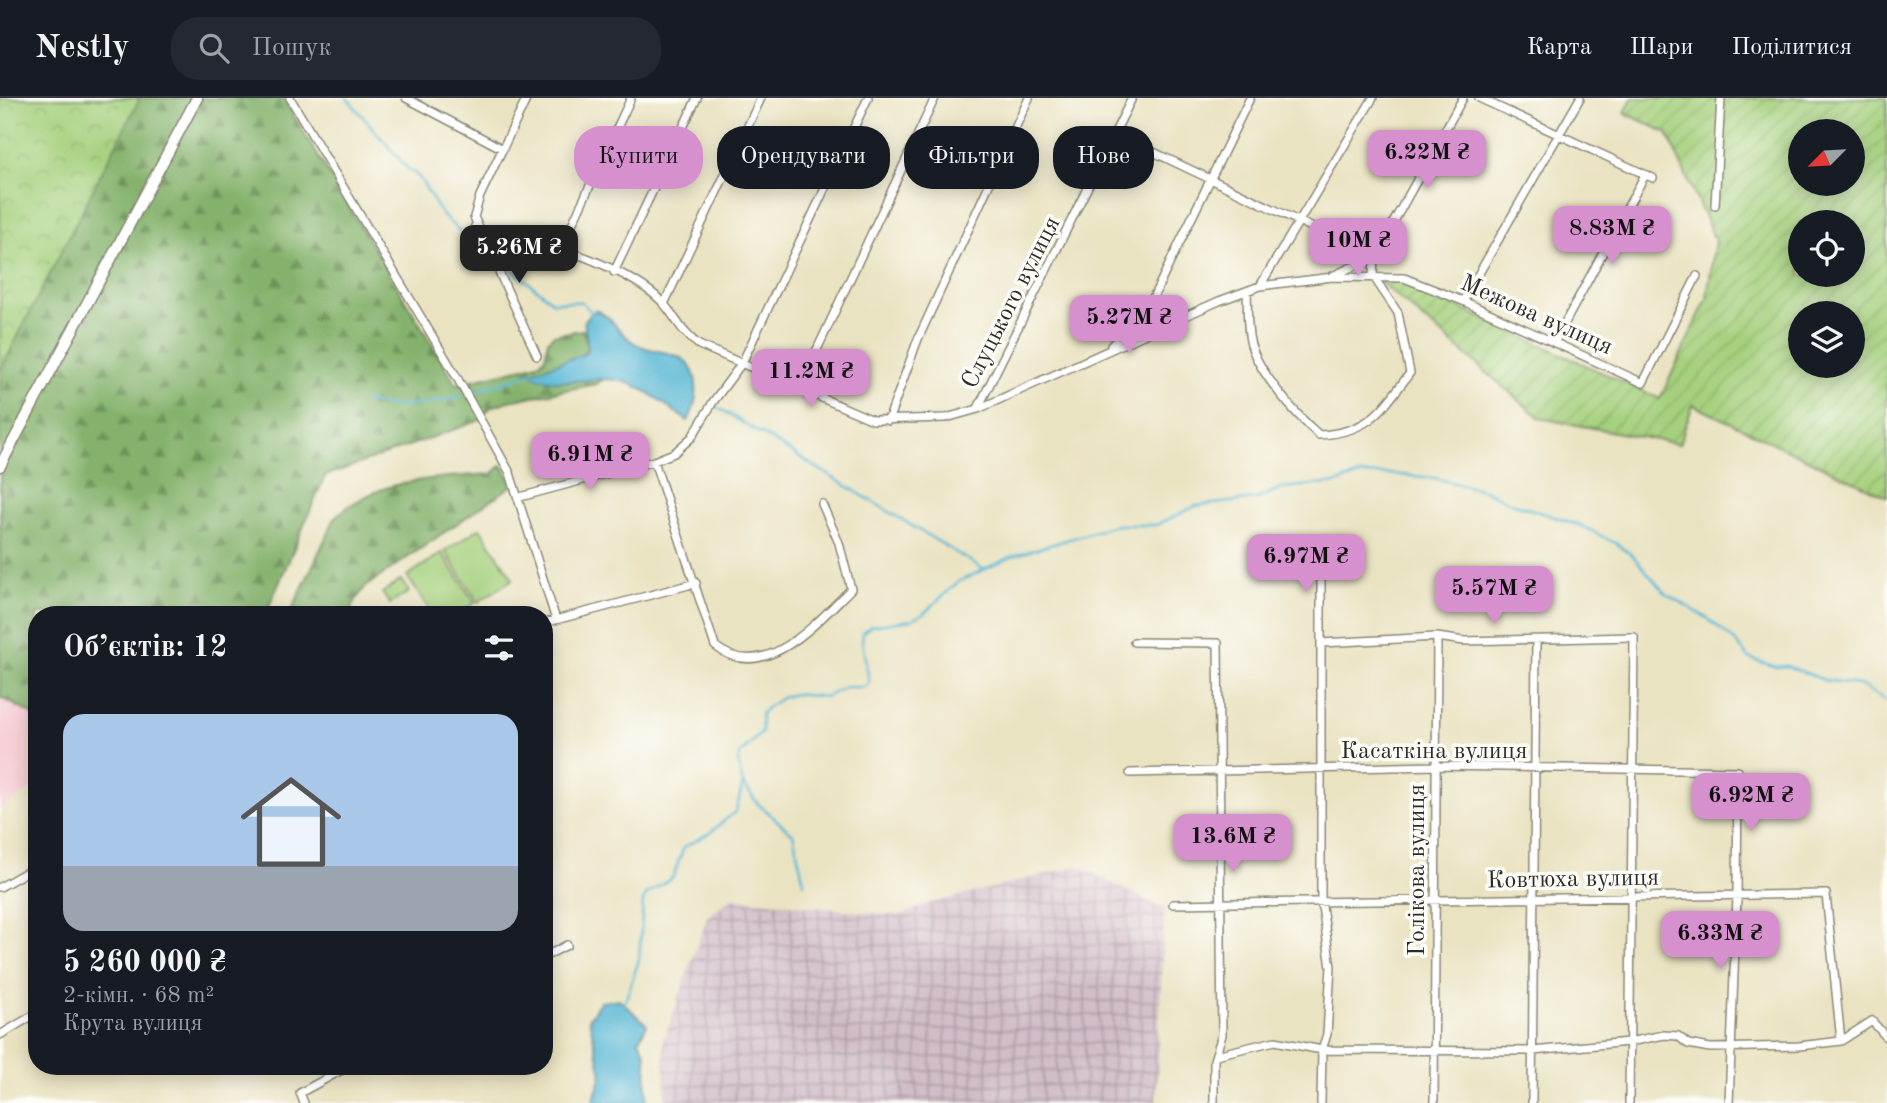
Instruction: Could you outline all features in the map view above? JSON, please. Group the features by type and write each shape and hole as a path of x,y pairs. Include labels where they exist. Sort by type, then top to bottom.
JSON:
{"main road":[{"path":"0,466 197,98"}],"street":[{"path":"290,98 503,460 520,497 552,606"},
{"path":"406,98 421,102 503,149"},
{"path":"527,98 475,207 475,226 537,356"},
{"path":"560,250 631,98"},
{"path":"614,272 697,98"},
{"path":"664,304 761,98"},
{"path":"520,497 654,461 674,453 692,438 717,396 742,363 868,98"},
{"path":"799,388 935,98"},
{"path":"888,421 918,339 1029,98"},
{"name":"Слуцького вулиця","path":"978,409 1132,98"},
{"path":"1106,350 1147,310 1250,98"},
{"path":"1261,286 1373,98"},
{"path":"1247,290 1249,332 1259,362 1303,421 1319,435 1334,435 1376,418 1410,373 1398,313 1373,276 1374,257 1463,98"},
{"path":"1479,98 1649,177 1555,343"},
{"path":"1463,300 1580,98"},
{"path":"1715,205 1721,98"},
{"path":"1154,152 1374,257"},
{"path":"475,226 505,251 528,254 560,250 575,253 647,288 664,304 687,336 698,345 858,415 888,421 946,418 978,409 1158,326 1247,290 1332,276 1373,276"},
{"path":"1332,276 1374,257"},
{"name":"Межова вулиця","path":"1373,276 1404,278 1463,300 1643,383 1697,276"},
{"path":"1147,310 1158,326"},
{"path":"990,387 1007,396"},
{"path":"654,461 715,646 736,657 751,658 776,652 798,639 851,589 839,543 822,504"},
{"path":"1321,545 1321,900 1331,967 1328,1034 1322,1050 1321,1103"},
{"path":"553,621 696,583"},
{"path":"553,610 556,620"},
{"path":"1321,643 1437,637 1464,640 1634,637 1629,1103"},
{"name":"Голікова вулиця","path":"1434,1103 1437,637"},
{"path":"1532,1103 1536,640"},
{"path":"1134,642 1218,643 1222,1035 1216,1055 1214,1103"},
{"name":"Касаткіна вулиця","path":"1130,773 1436,766 1738,771 1737,896"},
{"path":"0,887 28,871"},
{"name":"Ковтюха вулиця","path":"1173,904 1435,899 1533,901 1631,896 1826,894 1841,1041"},
{"path":"1730,1103 1737,896"},
{"path":"553,952 567,945"},
{"path":"0,1035 28,1018"},
{"path":"1216,1055 1275,1041 1322,1050 1532,1051 1592,1043 1629,1042 1664,1035 1678,1036 1688,1044 1731,1048 1841,1041 1872,1021 1887,1038"},
{"path":"304,1103 300,1093 333,1075"}],"shaded area":[{"path":"0,697 28,712 28,792 0,809"},
{"path":"1078,866 1164,909 1156,1103 666,1103 664,1040 707,917 731,898 900,916 924,905"}],"green space":[{"path":"0,98 283,98 456,384 535,365 545,358 548,340 553,335 583,330 588,348 585,354 530,373 543,378 604,379 596,384 491,407 478,421 325,476 269,606 28,606 28,712 0,697"},
{"path":"0,98 140,98 0,371"},
{"path":"1632,98 1887,98 1887,497 1693,405 1679,444 1540,418 1373,276 1401,281 1660,399 1707,299 1715,240 1667,133 1625,113"},
{"path":"502,465 513,485 365,587 352,606 294,606 336,516 354,503 372,493 410,482 492,474"},
{"path":"480,528 513,579 478,602 445,551"},
{"path":"442,553 475,603 470,606 427,606 407,576"},
{"path":"401,580 409,592 390,604 382,593"}],"water":[{"path":"595,310 606,316 638,345 674,355 690,366 696,394 688,421 645,391 626,382 606,379 549,380 529,373 585,354 588,348 584,321"},
{"path":"619,999 647,1025 639,1040 646,1054 647,1103 593,1103 602,1074 589,1019 600,1002"}],"waterway":[{"path":"347,98 407,168 419,177 442,215 485,254"},
{"path":"495,256 553,302 582,302 593,314"},
{"path":"475,391 532,373"},
{"path":"364,401 401,406 461,396"},
{"path":"717,407 983,569"},
{"path":"804,883 793,834 758,804 743,784 738,762 740,754 762,732 761,714 766,708 783,697 794,694 826,697 845,687 865,687 869,681 863,632 871,626 911,620 923,614 958,582 1013,556 1116,525 1156,525 1196,506 1256,499 1282,488 1337,483 1360,475 1390,474 1434,478 1483,490 1509,502 1582,526 1617,544 1633,556 1665,593 1707,618 1734,640 1749,658 1776,667 1787,666 1824,680 1860,685 1887,701"},
{"path":"624,1005 639,960 643,901 647,894 673,877 684,847 711,832 736,811 743,784"}]}
